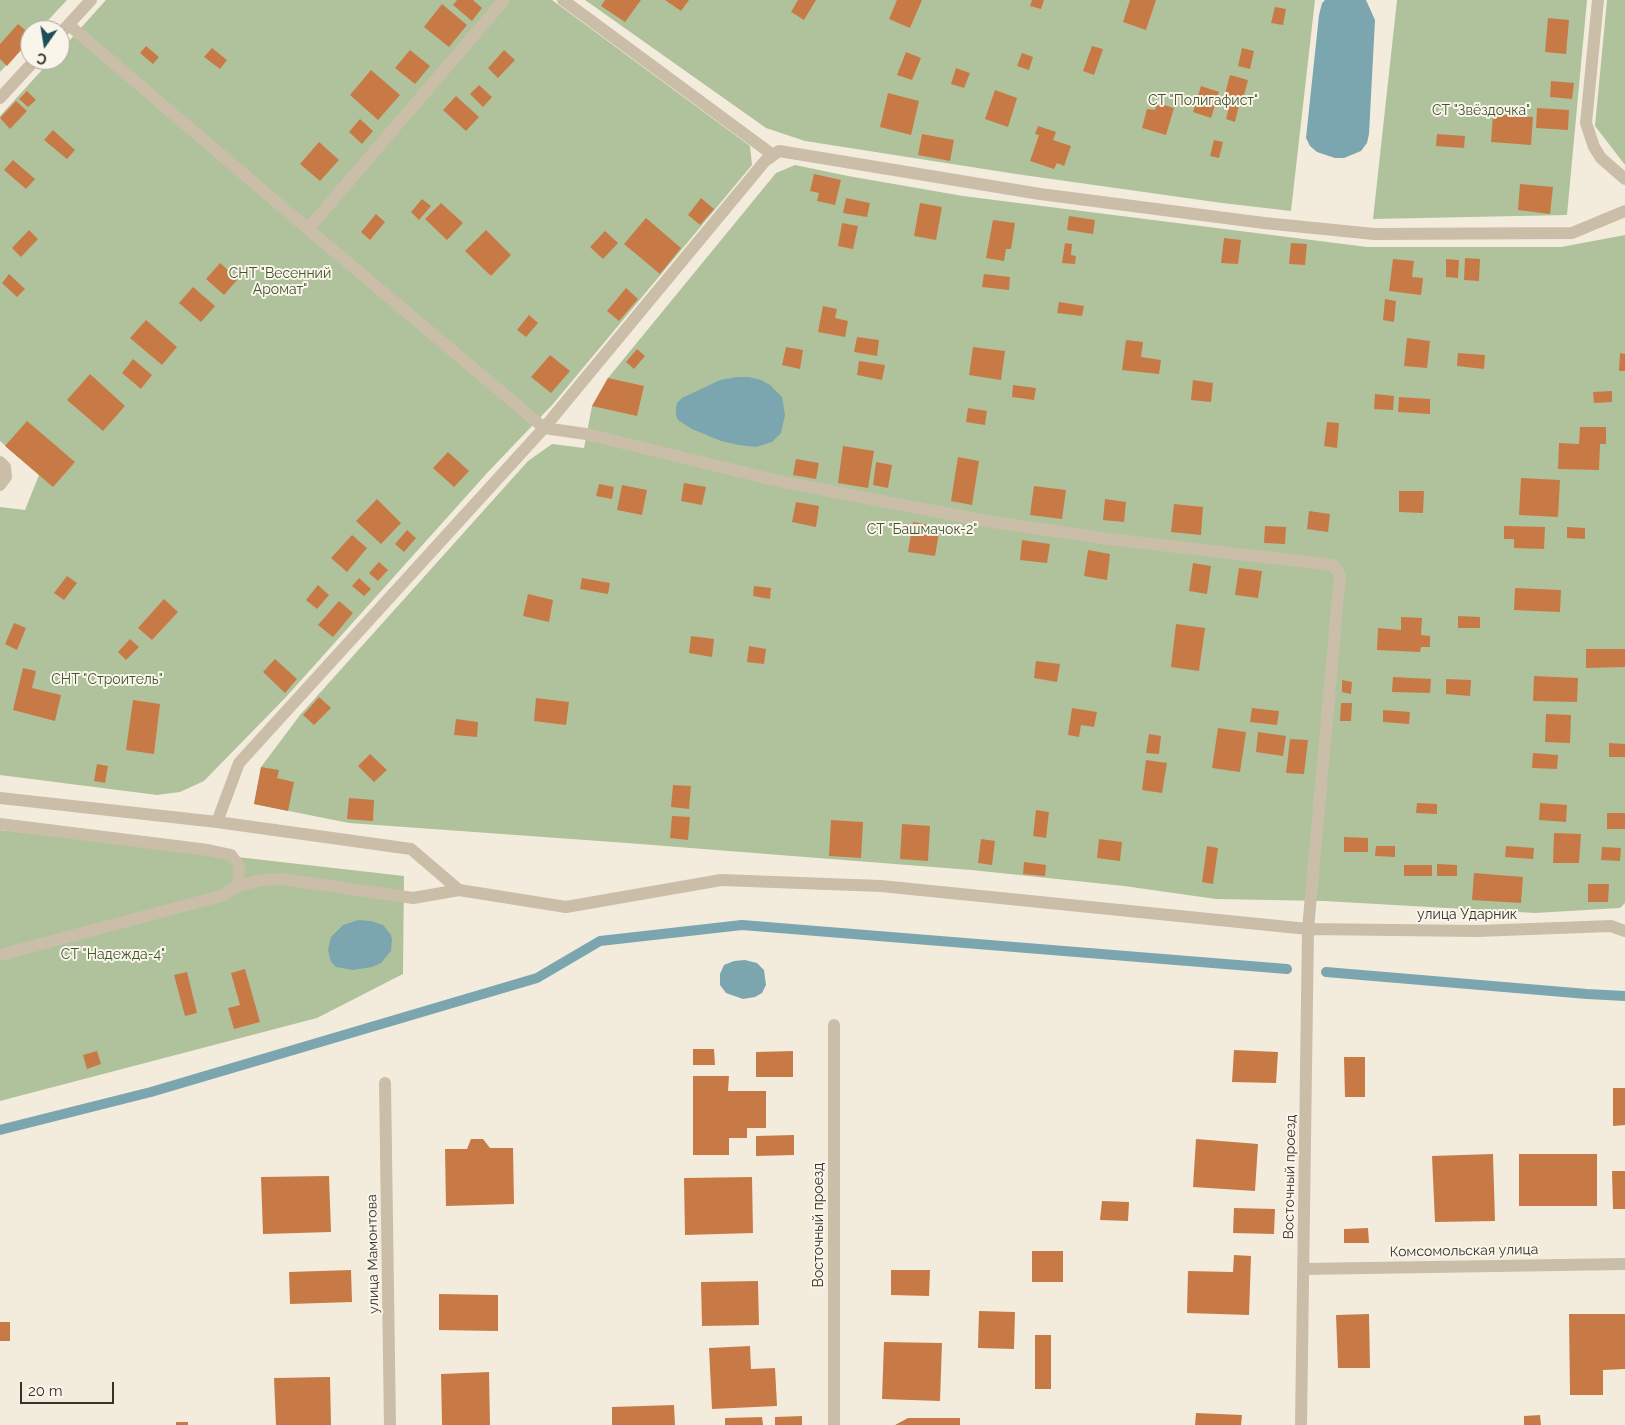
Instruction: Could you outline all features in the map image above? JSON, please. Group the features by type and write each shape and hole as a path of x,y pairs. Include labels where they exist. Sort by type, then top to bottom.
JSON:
{"street":[{"path":"70,23 91,0"},
{"path":"308,229 504,0"},
{"path":"563,0 773,155"},
{"path":"1598,0 1586,122 1594,147 1601,158 1625,179"},
{"path":"70,34 308,229 544,428"},
{"path":"0,98 26,70"},
{"path":"216,822 240,763 544,428 765,160 779,151 1040,194 1264,223 1374,234 1572,233 1625,211"},
{"name":"Восточный проезд","path":"544,428 586,434 783,482 986,521 1109,540 1333,565 1340,575 1308,929 1301,1425"},
{"path":"0,462 5,467 6,477 0,485"},
{"path":"0,798 216,822 411,849 458,890"},
{"path":"0,824 208,850 231,855 239,866 238,886"},
{"path":"0,955 221,896 238,886 262,880 282,879 413,898 458,890"},
{"name":"улица Ударник","path":"458,890 566,907 721,880 881,886 1308,929 1477,931 1611,926 1625,931"},
{"name":"Восточный проезд","path":"834,1025 834,1425"},
{"name":"улица Мамонтова","path":"385,1084 390,1425"},
{"name":"Комсомольская улица","path":"1303,1269 1625,1264"}],"green space":[{"path":"0,0 67,0 48,20 20,20 20,51 0,72"},
{"name":"СНТ \"Весенний Аромат\"","path":"106,0 552,0 750,146 752,165 553,404 488,472 286,697 204,781 180,792 157,795 0,775 0,507 25,510 39,475 0,441 0,116 42,70 70,70 70,40"},
{"name":"СТ \"Полигафист\"","path":"585,0 1315,0 1291,211 1016,174 805,141 766,128"},
{"name":"СТ \"Звёздочка\"","path":"1397,0 1587,0 1567,215 1373,219"},
{"path":"1607,0 1625,0 1625,165 1595,126"},
{"name":"СТ \"Башмачок-2\"","path":"795,165 963,196 1367,247 1561,247 1625,235 1625,903 1620,908 1535,913 1324,901 1216,899 1124,886 971,870 349,823 254,804 261,767 300,715 528,461 552,444 584,448 592,406 608,378 776,173"},
{"name":"СТ \"Надежда-4\"","path":"0,830 404,876 403,974 317,1018 0,1101"}],"water":[{"path":"1325,0 1366,0 1375,20 1367,143 1361,151 1344,158 1335,158 1317,152 1310,146 1306,138 1319,15 1322,3"},
{"path":"737,377 761,380 770,385 782,397 785,415 781,433 772,442 756,447 738,445 721,441 692,429 678,420 676,408 677,403 682,398 720,380"},
{"path":"358,920 371,921 383,925 391,935 391,951 381,963 372,967 353,970 336,967 331,962 328,950 331,937 343,925"},
{"path":"745,960 757,963 764,970 766,985 762,993 755,997 743,999 726,993 720,985 720,974 724,965 734,961"}],"building":[{"path":"457,0 473,0 482,8 472,21 453,5"},
{"path":"605,0 641,0 625,22 601,6"},
{"path":"665,0 689,0 681,11"},
{"path":"798,0 816,0 804,20 791,12"},
{"path":"897,0 922,0 910,28 889,19"},
{"path":"1032,0 1044,0 1041,9 1030,6"},
{"path":"1130,0 1156,0 1146,30 1123,22"},
{"path":"442,4 467,25 449,47 424,27"},
{"path":"1275,7 1286,9 1283,25 1271,23"},
{"path":"1548,18 1569,20 1566,54 1545,52"},
{"path":"18,24 20,26 20,51 7,66 0,59 0,44"},
{"path":"146,46 159,57 153,64 140,53"},
{"path":"1092,46 1103,49 1094,75 1083,71"},
{"path":"212,48 227,60 220,69 204,57"},
{"path":"1242,48 1254,51 1250,69 1238,66"},
{"path":"410,50 430,66 415,84 395,68"},
{"path":"504,50 515,60 498,78 488,68"},
{"path":"906,52 921,58 912,80 897,75"},
{"path":"1022,53 1033,57 1029,70 1017,66"},
{"path":"956,68 970,73 964,88 951,84"},
{"path":"371,70 400,95 378,120 350,95"},
{"path":"1230,75 1248,80 1243,99 1225,94"},
{"path":"1551,81 1574,83 1572,99 1550,97"},
{"path":"479,85 492,97 483,107 470,94"},
{"path":"1201,86 1219,92 1211,118 1193,112"},
{"path":"995,90 1017,98 1008,127 985,119"},
{"path":"27,91 36,100 28,107 19,99"},
{"path":"888,93 919,101 911,135 880,127"},
{"path":"456,96 479,117 466,131 443,110"},
{"path":"16,101 27,111 10,129 0,118"},
{"path":"1157,103 1174,108 1166,135 1142,128 1147,109 1155,110"},
{"path":"1230,103 1239,105 1235,122 1226,119"},
{"path":"1537,108 1569,110 1568,130 1536,128"},
{"path":"1493,114 1533,117 1531,145 1491,142"},
{"path":"360,119 373,131 362,144 349,132"},
{"path":"1038,126 1056,132 1053,140 1071,146 1064,166 1057,163 1054,169 1030,161 1039,135 1035,134"},
{"path":"53,130 75,150 67,159 44,140"},
{"path":"922,134 954,140 950,161 918,155"},
{"path":"1437,134 1465,136 1464,148 1436,146"},
{"path":"1214,140 1223,142 1219,158 1210,156"},
{"path":"319,142 339,160 320,181 300,164"},
{"path":"13,160 35,179 26,189 4,170"},
{"path":"814,174 841,180 835,205 817,201 819,193 810,191"},
{"path":"1520,184 1553,187 1550,214 1518,210"},
{"path":"701,198 714,209 700,225 688,215"},
{"path":"846,198 870,203 867,217 843,213"},
{"path":"422,199 431,206 419,220 411,212"},
{"path":"441,203 463,223 447,240 425,219"},
{"path":"920,203 942,207 936,240 914,236"},
{"path":"376,214 385,222 370,240 361,232"},
{"path":"1069,216 1095,220 1093,234 1067,230"},
{"path":"646,218 681,248 660,274 624,244"},
{"path":"993,220 1015,223 1011,249 1006,249 1004,261 986,258"},
{"path":"842,223 858,226 853,249 838,246"},
{"path":"29,230 38,239 21,257 12,248"},
{"path":"486,230 511,255 491,276 465,251"},
{"path":"605,231 618,243 603,259 590,247"},
{"path":"1224,238 1241,240 1238,264 1221,263"},
{"path":"1065,243 1072,244 1071,255 1076,256 1075,264 1062,263"},
{"path":"1291,243 1307,244 1305,265 1289,264"},
{"path":"1465,258 1480,259 1479,281 1464,280"},
{"path":"1393,259 1414,261 1412,277 1423,278 1421,295 1389,291"},
{"path":"1446,259 1459,260 1458,278 1446,277"},
{"path":"220,263 238,279 224,295 206,279"},
{"path":"9,274 25,289 17,297 2,283"},
{"path":"984,274 1010,277 1009,290 982,287"},
{"path":"193,287 215,306 201,322 179,303"},
{"path":"626,288 638,299 619,321 607,311"},
{"path":"1385,299 1396,301 1394,322 1383,320"},
{"path":"1059,302 1084,306 1082,316 1057,313"},
{"path":"823,306 837,309 835,318 848,321 845,337 818,332"},
{"path":"529,315 538,323 526,337 517,330"},
{"path":"146,320 177,347 162,365 130,338"},
{"path":"857,337 879,340 877,356 854,352"},
{"path":"1407,338 1430,341 1427,368 1404,366"},
{"path":"1126,340 1143,342 1141,357 1161,360 1159,374 1122,370"},
{"path":"786,347 803,350 800,369 782,365"},
{"path":"973,347 1005,351 1001,380 969,375"},
{"path":"637,349 645,356 634,369 626,362"},
{"path":"1458,353 1485,355 1484,369 1457,366"},
{"path":"1620,353 1625,354 1625,371 1619,371"},
{"path":"550,355 570,371 551,393 531,377"},
{"path":"133,359 152,375 141,389 122,373"},
{"path":"859,361 885,365 882,380 857,375"},
{"path":"90,374 125,406 103,431 67,400"},
{"path":"608,378 644,386 637,416 592,406"},
{"path":"1193,380 1213,383 1211,402 1191,400"},
{"path":"1013,385 1036,388 1034,400 1012,397"},
{"path":"1612,391 1612,402 1594,403 1593,392"},
{"path":"1375,394 1394,396 1393,410 1374,409"},
{"path":"1399,397 1430,399 1430,414 1398,412"},
{"path":"968,408 987,411 985,425 966,422"},
{"path":"27,421 75,462 53,487 5,446"},
{"path":"1327,422 1339,423 1337,448 1324,446"},
{"path":"1580,427 1606,427 1606,444 1600,444 1599,470 1558,469 1559,443 1579,444"},
{"path":"843,446 874,451 868,488 838,483"},
{"path":"448,452 469,471 454,487 433,468"},
{"path":"958,457 979,461 972,505 951,501"},
{"path":"796,459 819,463 816,479 793,475"},
{"path":"876,462 892,465 888,488 873,485"},
{"path":"1521,478 1560,480 1558,517 1519,515"},
{"path":"684,483 706,487 702,505 681,501"},
{"path":"599,484 614,487 612,499 596,496"},
{"path":"622,485 647,490 642,515 617,510"},
{"path":"1034,486 1066,490 1062,519 1030,515"},
{"path":"1399,491 1424,491 1423,513 1399,512"},
{"path":"377,499 401,523 381,544 356,521"},
{"path":"1105,499 1126,502 1124,522 1103,520"},
{"path":"796,502 819,506 816,527 792,522"},
{"path":"1174,504 1203,507 1201,535 1171,532"},
{"path":"1309,511 1330,514 1328,532 1307,529"},
{"path":"913,522 940,527 935,556 908,552"},
{"path":"1265,526 1286,527 1285,544 1264,543"},
{"path":"1504,526 1545,527 1544,549 1514,548 1514,539 1504,539"},
{"path":"1567,527 1585,528 1585,539 1567,538"},
{"path":"407,530 416,538 404,552 395,544"},
{"path":"352,535 367,548 347,572 331,558"},
{"path":"1022,540 1050,544 1047,563 1020,560"},
{"path":"1088,550 1110,554 1107,580 1084,576"},
{"path":"379,562 388,570 378,581 369,573"},
{"path":"1193,563 1211,566 1207,594 1189,591"},
{"path":"1239,568 1262,571 1258,598 1235,595"},
{"path":"67,576 77,583 64,600 54,593"},
{"path":"359,578 371,589 364,596 352,586"},
{"path":"582,578 610,583 608,594 580,589"},
{"path":"318,585 329,595 317,609 306,600"},
{"path":"754,586 771,588 770,599 753,596"},
{"path":"1515,588 1561,590 1560,612 1514,610"},
{"path":"528,594 553,600 549,622 523,616"},
{"path":"164,599 178,612 152,640 138,628"},
{"path":"339,601 353,613 333,637 318,625"},
{"path":"1458,616 1480,617 1480,628 1458,628"},
{"path":"1401,617 1422,618 1421,635 1430,636 1430,647 1421,647 1420,652 1377,650 1378,628 1401,630"},
{"path":"14,623 26,628 17,650 5,644"},
{"path":"1176,624 1205,628 1199,671 1171,667"},
{"path":"691,636 714,639 712,657 689,653"},
{"path":"130,639 139,647 126,660 118,652"},
{"path":"749,646 766,649 764,664 747,662"},
{"path":"1586,649 1625,649 1625,667 1586,668"},
{"path":"275,659 297,679 285,693 263,672"},
{"path":"1036,661 1060,664 1057,682 1034,678"},
{"path":"23,668 36,671 32,688 61,695 55,721 13,710"},
{"path":"1534,676 1578,678 1577,702 1533,701"},
{"path":"1393,677 1431,679 1430,693 1392,692"},
{"path":"1446,679 1471,680 1470,696 1446,694"},
{"path":"1342,680 1352,682 1351,694 1342,692"},
{"path":"319,697 331,708 314,725 303,715"},
{"path":"536,698 569,702 566,725 534,721"},
{"path":"133,700 160,704 154,754 126,750"},
{"path":"1341,703 1352,703 1351,721 1340,721"},
{"path":"1072,708 1097,712 1094,727 1081,725 1079,737 1068,735"},
{"path":"1252,708 1279,711 1277,725 1250,722"},
{"path":"1383,710 1410,712 1409,724 1383,722"},
{"path":"1546,714 1571,715 1570,743 1545,742"},
{"path":"456,719 478,722 477,737 454,735"},
{"path":"1218,728 1246,732 1240,772 1212,768"},
{"path":"1258,732 1286,736 1283,756 1256,752"},
{"path":"1149,734 1161,736 1159,754 1146,753"},
{"path":"1290,739 1308,740 1304,774 1286,773"},
{"path":"1609,743 1625,744 1625,757 1609,757"},
{"path":"1533,753 1558,755 1557,769 1532,768"},
{"path":"370,754 387,770 374,782 358,766"},
{"path":"1146,760 1167,763 1162,793 1142,790"},
{"path":"97,764 108,766 105,783 94,781"},
{"path":"261,767 279,770 277,778 294,782 288,811 254,804"},
{"path":"673,785 691,786 689,809 671,807"},
{"path":"349,798 374,800 373,821 347,819"},
{"path":"1417,803 1437,804 1437,814 1416,813"},
{"path":"1540,803 1567,805 1566,822 1539,820"},
{"path":"1036,810 1049,812 1046,838 1033,836"},
{"path":"1607,813 1625,813 1625,829 1607,829"},
{"path":"672,816 690,817 688,840 670,838"},
{"path":"831,820 863,822 861,858 829,856"},
{"path":"902,824 930,826 928,861 900,859"},
{"path":"1554,833 1581,834 1579,863 1553,863"},
{"path":"1344,837 1368,838 1368,852 1344,852"},
{"path":"981,839 995,841 992,865 978,863"},
{"path":"1099,839 1122,842 1120,861 1097,858"},
{"path":"1207,846 1218,848 1213,884 1202,882"},
{"path":"1376,846 1395,846 1395,857 1375,856"},
{"path":"1506,846 1534,848 1533,859 1505,857"},
{"path":"1602,847 1621,848 1620,861 1601,860"},
{"path":"1024,862 1046,865 1045,876 1023,874"},
{"path":"1437,864 1457,865 1457,876 1437,876"},
{"path":"1404,865 1432,865 1432,876 1404,876"},
{"path":"1474,873 1523,877 1521,903 1472,900"},
{"path":"1588,884 1609,884 1608,902 1588,902"},
{"path":"245,969 260,1022 234,1029 228,1008 240,1005 231,973"},
{"path":"187,972 197,1013 185,1016 174,975"},
{"path":"693,1049 714,1049 715,1065 693,1065"},
{"path":"1234,1050 1278,1052 1276,1083 1232,1082"},
{"path":"97,1051 101,1064 87,1069 83,1055"},
{"path":"793,1051 793,1077 756,1077 756,1052"},
{"path":"1344,1057 1365,1057 1365,1097 1345,1097"},
{"path":"693,1076 729,1076 728,1091 766,1091 766,1128 747,1128 747,1138 729,1138 729,1155 693,1155"},
{"path":"1613,1088 1625,1088 1625,1125 1613,1126"},
{"path":"794,1135 794,1155 756,1156 756,1136"},
{"path":"471,1139 483,1139 490,1148 513,1148 514,1204 446,1206 445,1149 467,1149"},
{"path":"1196,1139 1258,1144 1255,1191 1193,1187"},
{"path":"1493,1154 1495,1221 1435,1222 1432,1156"},
{"path":"1519,1154 1597,1154 1597,1206 1519,1206"},
{"path":"1612,1171 1625,1171 1625,1209 1613,1209"},
{"path":"329,1176 331,1232 263,1234 261,1177"},
{"path":"752,1177 753,1233 685,1235 684,1178"},
{"path":"1102,1201 1129,1202 1128,1221 1100,1220"},
{"path":"1234,1208 1275,1209 1274,1234 1233,1233"},
{"path":"1368,1228 1369,1243 1344,1243 1344,1229"},
{"path":"1032,1251 1063,1251 1063,1282 1032,1282"},
{"path":"1234,1255 1251,1256 1249,1315 1187,1313 1188,1271 1233,1272"},
{"path":"351,1270 352,1302 290,1304 289,1272"},
{"path":"891,1270 930,1270 929,1296 891,1295"},
{"path":"758,1281 759,1325 702,1326 701,1282"},
{"path":"439,1294 498,1295 498,1331 439,1330"},
{"path":"979,1311 1015,1312 1014,1349 978,1348"},
{"path":"1369,1314 1370,1368 1338,1368 1336,1315"},
{"path":"1569,1314 1625,1314 1625,1369 1603,1370 1603,1395 1570,1395"},
{"path":"0,1322 10,1322 10,1341 0,1341"},
{"path":"1035,1335 1051,1335 1051,1389 1035,1389"},
{"path":"884,1342 942,1343 940,1401 882,1399"},
{"path":"750,1346 751,1369 775,1368 777,1406 712,1409 709,1348"},
{"path":"489,1372 490,1425 442,1425 441,1374"},
{"path":"330,1377 331,1425 276,1425 274,1378"},
{"path":"674,1405 675,1425 612,1425 612,1407"},
{"path":"1196,1413 1242,1415 1241,1425 1195,1425"},
{"path":"1540,1415 1541,1425 1524,1425 1524,1416"},
{"path":"802,1416 802,1425 775,1425 775,1417"},
{"path":"762,1417 763,1425 725,1425 725,1418"},
{"path":"908,1418 960,1418 960,1425 895,1425"},
{"path":"176,1422 188,1422 188,1425 176,1425"}],"waterway":[{"path":"0,1130 151,1092 537,978 600,941 742,925 1287,969"},
{"path":"1326,972 1625,996"}],"park label":[{"name":"СНТ \"Строитель\"","path":"107,680"}]}
